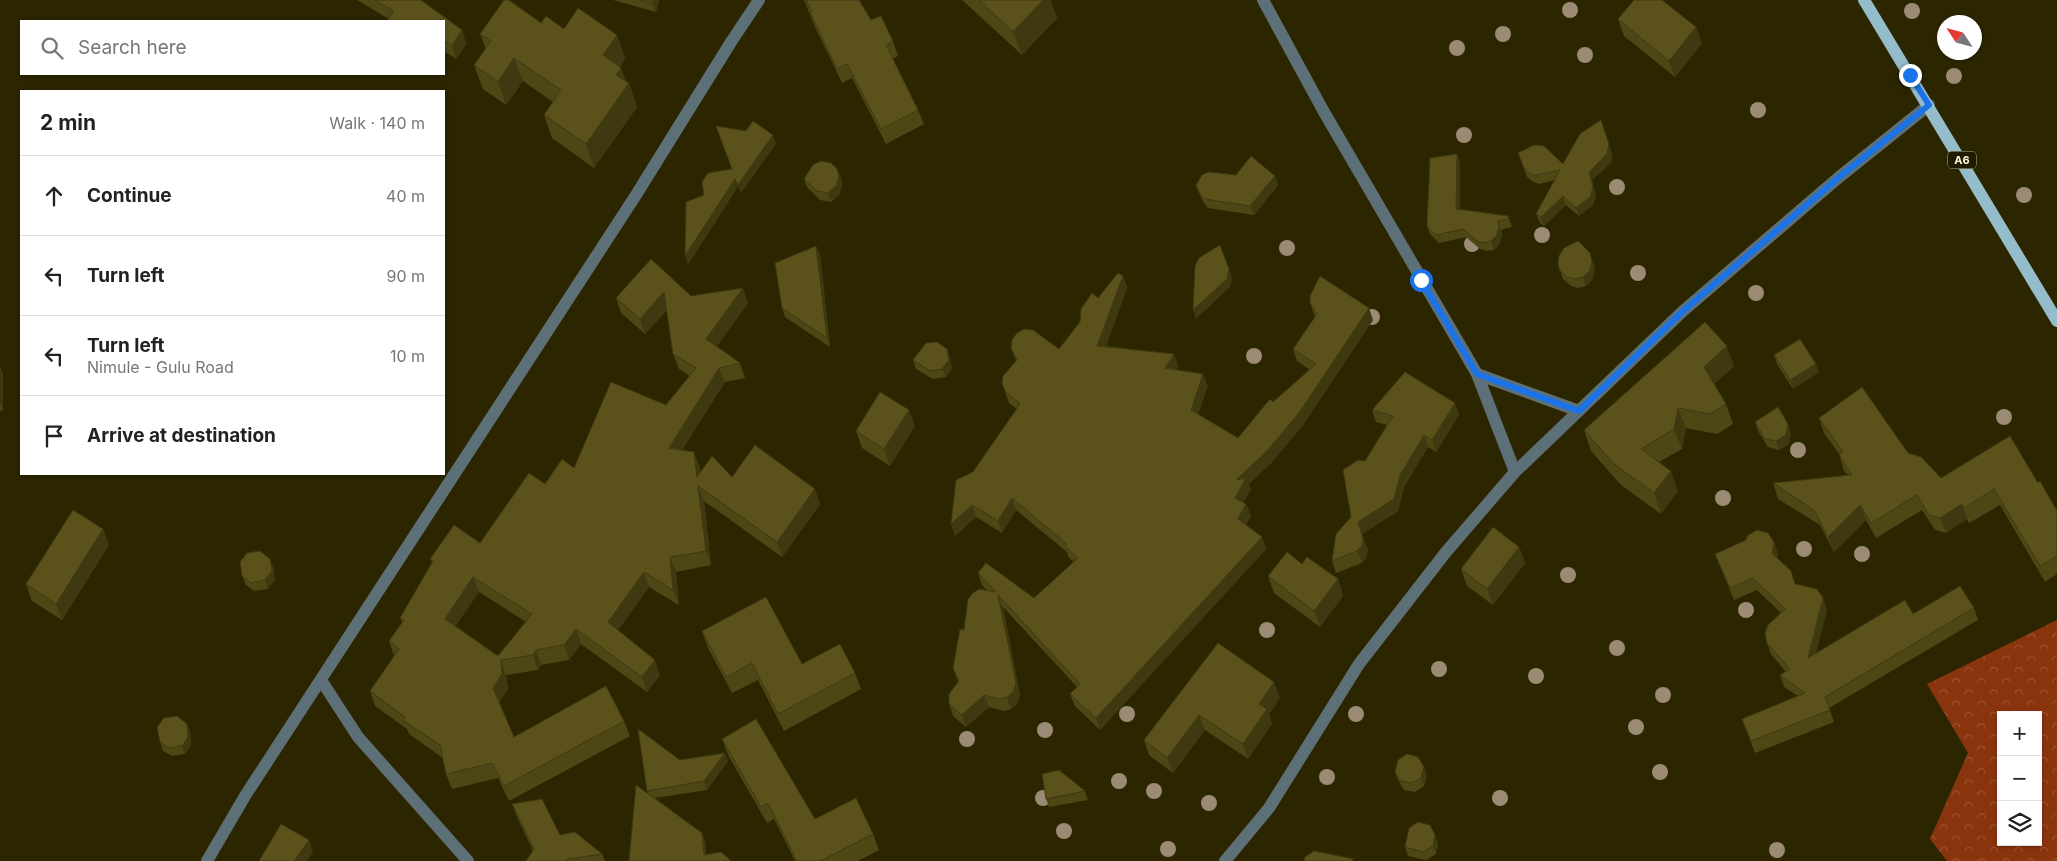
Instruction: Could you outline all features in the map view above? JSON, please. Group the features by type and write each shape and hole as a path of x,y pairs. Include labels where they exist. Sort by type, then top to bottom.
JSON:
{"main road":[{"name":"A6","path":"1864,0 1929,105 2057,321"}],"street":[{"path":"207,861 244,796 636,196 731,42 760,0"},
{"path":"1263,0 1324,112 1477,374 1516,472"},
{"path":"1225,861 1269,808 1359,664 1446,552 1516,472 1683,311 1838,178 1929,105"},
{"path":"1477,374 1579,411"},
{"path":"321,680 358,737 468,861"}],"green space":[{"path":"2057,620 2057,861 1947,861 1930,839 1968,753 1927,684"}],"building":[{"path":"375,0 421,0 462,30 452,45 445,42 445,20 388,20 394,11"},
{"path":"504,0 509,0 541,23 546,16 564,29 578,8 617,35 603,55 621,68 616,75 629,83 586,144 544,115 561,90 514,58 498,82 474,65 491,41 480,34"},
{"path":"640,0 653,0 652,3"},
{"path":"806,0 859,0 871,20 881,16 893,41 886,45 918,110 881,129 847,64 837,69"},
{"path":"979,0 1043,0 1013,32"},
{"path":"1634,0 1662,0 1696,27 1669,61 1618,19"},
{"path":"1601,120 1609,144 1607,154 1589,172 1593,187 1590,197 1576,208 1563,196 1541,217 1536,214 1560,170 1536,175 1530,174 1524,168 1518,153 1534,145 1544,146 1563,164 1580,134"},
{"path":"753,121 773,135 738,185 735,179 685,256 686,202 704,195 702,182 708,173 732,169 716,126 746,131"},
{"path":"1457,154 1456,209 1508,216 1508,219 1498,221 1499,228 1496,236 1491,241 1483,243 1477,241 1463,229 1436,235 1427,226 1430,158"},
{"path":"1251,156 1275,176 1250,206 1205,199 1200,194 1196,185 1202,175 1209,172 1236,175"},
{"path":"821,161 831,163 837,169 839,177 836,186 828,193 817,191 804,179 813,165"},
{"path":"1578,241 1590,253 1592,262 1589,272 1583,277 1575,279 1567,277 1560,271 1558,264 1559,256 1564,248"},
{"path":"1220,245 1229,269 1227,279 1193,310 1195,266 1199,258"},
{"path":"816,246 827,338 782,308 775,263"},
{"path":"651,259 691,296 743,288 706,339 740,363 719,368 669,448 694,452 697,477 712,456 732,477 755,445 815,489 777,542 698,486 706,551 670,557 673,590 644,572 608,622 655,660 642,677 576,629 564,645 536,650 533,655 501,660 502,674 493,688 514,737 606,686 624,721 504,786 492,763 446,774 440,745 403,720 405,717 370,691 399,649 389,641 404,620 400,618 433,561 430,559 454,525 480,543 529,473 545,484 562,459 574,468 611,382 666,405 696,368 673,354 664,292 640,319 616,298","holes":["473,577 532,614 498,656 445,619"]},
{"path":"1118,273 1123,276 1097,346 1174,354 1165,368 1203,374 1191,410 1238,438 1270,399 1273,402 1316,364 1293,349 1317,314 1310,303 1310,296 1320,276 1369,308 1299,413 1268,450 1236,480 1246,478 1235,498 1246,504 1238,519 1262,537 1096,718 1070,694 1080,684 998,595 1016,683 1013,692 1007,697 999,699 984,695 962,715 949,704 949,694 959,681 953,668 960,629 964,630 968,599 979,589 996,592 978,573 986,563 1034,598 1078,558 1065,546 1067,544 1012,498 998,521 972,505 951,524 956,480 973,472 1020,404 1005,391 1002,383 1003,376 1017,360 1011,348 1012,340 1017,333 1024,329 1033,330 1059,349 1080,322 1081,309 1092,293 1098,298"},
{"path":"1705,322 1727,346 1704,367 1726,404 1710,414 1678,408 1674,429 1641,449 1671,471 1654,493 1614,464 1584,430"},
{"path":"1800,339 1816,364 1790,380 1774,355"},
{"path":"937,342 947,349 949,360 942,369 930,371 913,360 926,343"},
{"path":"1405,372 1455,403 1432,440 1424,435 1400,475 1394,499 1358,522 1363,539 1362,546 1357,551 1332,561 1336,534 1351,517 1343,470 1358,460 1365,461 1393,416 1372,410"},
{"path":"1862,387 1908,453 1921,457 1941,478 2010,436 2038,483 2040,481 2057,511 2057,556 2040,566 1994,489 1964,508 1962,504 1940,518 1929,515 1917,495 1871,523 1860,505 1828,537 1814,510 1773,483 1852,475 1839,455 1843,452 1819,418"},
{"path":"880,392 909,410 884,449 856,431"},
{"path":"1778,407 1788,424 1786,435 1776,441 1765,439 1755,422"},
{"path":"73,510 103,529 56,604 26,584"},
{"path":"1493,527 1519,547 1487,589 1461,569"},
{"path":"1757,530 1768,533 1774,542 1772,553 1791,571 1795,584 1817,589 1823,598 1808,658 1905,600 1913,614 1960,586 1974,608 1825,697 1830,710 1751,741 1742,719 1805,693 1780,675 1790,669 1767,643 1765,634 1768,625 1785,609 1753,578 1730,588 1715,554 1746,540 1747,536"},
{"path":"260,551 270,559 272,571 265,580 251,583 242,576 240,562 247,553"},
{"path":"1287,552 1302,564 1307,557 1338,579 1314,611 1268,576"},
{"path":"766,597 802,664 840,644 855,673 778,714 752,663 726,677 702,631"},
{"path":"1218,643 1274,682 1259,704 1267,709 1243,744 1199,715 1167,758 1144,740"},
{"path":"177,716 187,724 188,737 182,746 169,748 160,742 157,727 164,718"},
{"path":"756,719 815,819 856,798 873,834 820,861 797,861 768,803 761,807 722,739"},
{"path":"638,729 680,760 725,753 704,781 647,791"},
{"path":"1407,754 1418,757 1424,767 1421,778 1412,783 1401,781 1395,772 1398,760"},
{"path":"1059,770 1085,791 1046,799 1042,774"},
{"path":"636,785 702,833 704,855 721,852 730,861 629,861"},
{"path":"542,799 560,835 575,832 602,854 567,859 567,861 526,861 534,849 512,804"},
{"path":"1418,822 1430,825 1435,835 1433,846 1423,852 1405,847 1409,828"},
{"path":"281,824 309,840 296,861 259,861"},
{"path":"1314,851 1354,859 1351,861 1304,861 1305,857"}],"route":[{"path":"1421,280 1477,374 1579,411 1683,311 1838,178 1929,105 1910,75"}]}
